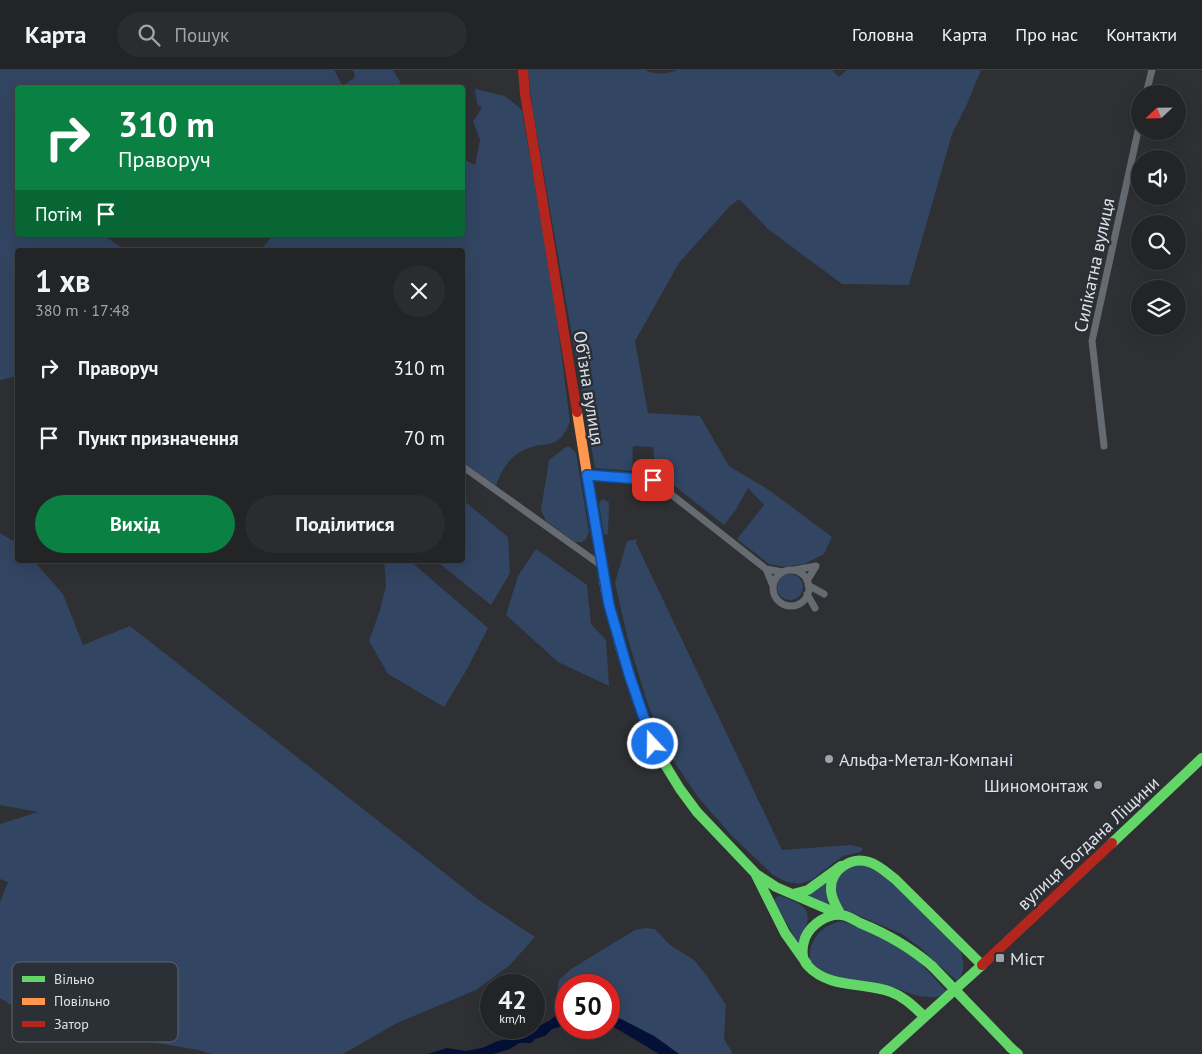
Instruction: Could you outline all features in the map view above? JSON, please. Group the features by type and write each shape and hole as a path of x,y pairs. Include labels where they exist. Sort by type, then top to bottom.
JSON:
{"main road":[{"name":"Об’їзна вулиця","path":"523,70 525,94 606,592 620,646 653,744 697,812 756,874"},
{"name":"вулиця Богдана Ліщини","path":"925,1017 1202,758"},
{"path":"793,894 803,893 814,888 829,874 842,866 856,860 863,860 879,867 895,879 982,965"},
{"path":"841,915 831,892 833,880 842,866"},
{"path":"756,874 793,894 894,938 914,950 932,966 1014,1051"},
{"path":"756,874 790,942 807,965 818,974 829,979 894,992 925,1017 884,1054"},
{"path":"807,965 803,956 803,948 810,928 816,922 841,915"}],"street":[{"path":"1148,85 1152,70"},
{"name":"Силікатна вулиця","path":"1104,446 1092,341 1136,140"},
{"path":"465,468 602,566"},
{"path":"587,475 653,480 766,569 783,572 816,566 802,602"},
{"path":"766,569 773,586 774,595 782,603 791,606 802,602 814,608 808,588 801,574 794,570"},
{"path":"773,586 777,577 783,572"}],"shaded area":[{"path":"0,70 334,70 342,85 15,85 15,237 106,237 122,248 15,248 15,376 0,380"},
{"path":"353,70 393,70 402,85 344,85 355,77"},
{"path":"528,70 645,70 661,73 677,70 832,70 839,77 847,70 981,70 952,134 909,285 842,284 768,229 739,199 729,207 679,263 635,341 648,413 700,416 729,466 769,490 832,537 824,554 804,564 785,567 769,564 737,539 764,505 748,488 735,511 724,525 671,483 675,469 655,464 653,447 633,446 632,471 595,468 533,112"},
{"path":"475,89 505,96 522,110 555,303 570,422 565,432 556,442 532,447 514,456 500,475 496,486 465,463 465,248 263,248 271,237 465,237 465,160 475,165 480,140 473,121 482,108 477,104"},
{"path":"566,447 570,447 576,453 589,532 586,539 582,542 575,542 546,521 541,510 549,460"},
{"path":"604,499 609,503 607,535 604,534 599,505 600,501"},
{"path":"465,502 508,537 510,573 491,605 439,563 465,563"},
{"path":"0,533 15,542 15,563 36,563 63,594 83,645 130,626 479,900 535,937 509,966 498,974 480,974 480,987 476,990 397,1023 343,1054 212,1054 152,1042 178,1042 178,962 12,962 12,1006 0,998 0,902 8,882 0,879 0,824 38,812 0,805"},
{"path":"637,539 636,543 782,850 851,845 863,848 861,852 843,856 810,881 799,884 787,882 773,875 731,835 698,797 671,757 659,733 647,702 627,636 615,583 627,541"},
{"path":"536,549 587,585 591,624 606,640 609,686 558,662 506,615 518,576"},
{"path":"384,563 412,563 488,628 466,671 444,707 388,674 369,641 386,586"},
{"path":"790,574 800,577 803,587 800,597 790,600 780,597 777,587 780,577"},
{"path":"853,863 875,866 960,949 963,966 962,973 957,981 902,934 843,909 835,894 837,881 840,875"},
{"path":"831,875 828,897 832,908 807,897"},
{"path":"778,896 786,897 803,907 806,911 808,916 806,927 798,944 774,900"},
{"path":"841,921 884,937 911,953 947,992 936,997 920,996 895,988 840,978 820,971 810,961 812,944 817,935 824,929 831,924"},
{"path":"655,929 670,945 694,960 706,975 726,1005 724,1039 733,1054 679,1054 654,1036 620,1019 620,974 566,974 635,930"},
{"path":"555,1016 555,1028 545,1036 545,1023"},
{"path":"620,1019 654,1036 679,1054 659,1054 620,1031"},
{"path":"507,1039 535,1039 531,1043 519,1043 510,1049 493,1054 428,1054 447,1048 466,1051 482,1048"}],"traffic: fast":[{"path":"635,693 653,745 680,789 697,812 756,874 776,887 841,915"},
{"path":"1112,843 1202,758"},
{"path":"841,915 831,893 834,876 843,866 849,863 855,861 873,863 895,879 982,965 884,1054"},
{"path":"793,894 808,890 841,866"},
{"path":"756,875 785,933 807,964"},
{"path":"925,1017 914,1006 896,994 881,989 837,982 817,973 804,960 803,945 811,928 816,924 831,916 842,915 898,942 932,966"},
{"path":"932,966 1011,1048"},
{"path":"1011,1048 1018,1054"}],"traffic: slow":[{"path":"577,412 606,592 635,693"}],"traffic: jam":[{"path":"523,70 525,94 577,412"},
{"path":"982,965 1112,843"}],"place":[{"name":"Альфа-Метал-Компані","path":"829,759"},
{"name":"Шиномонтаж","path":"1098,785"},
{"name":"Міст","path":"1000,958"}],"route":[{"path":"653,480 587,475 609,605 642,716 653,744"}]}
